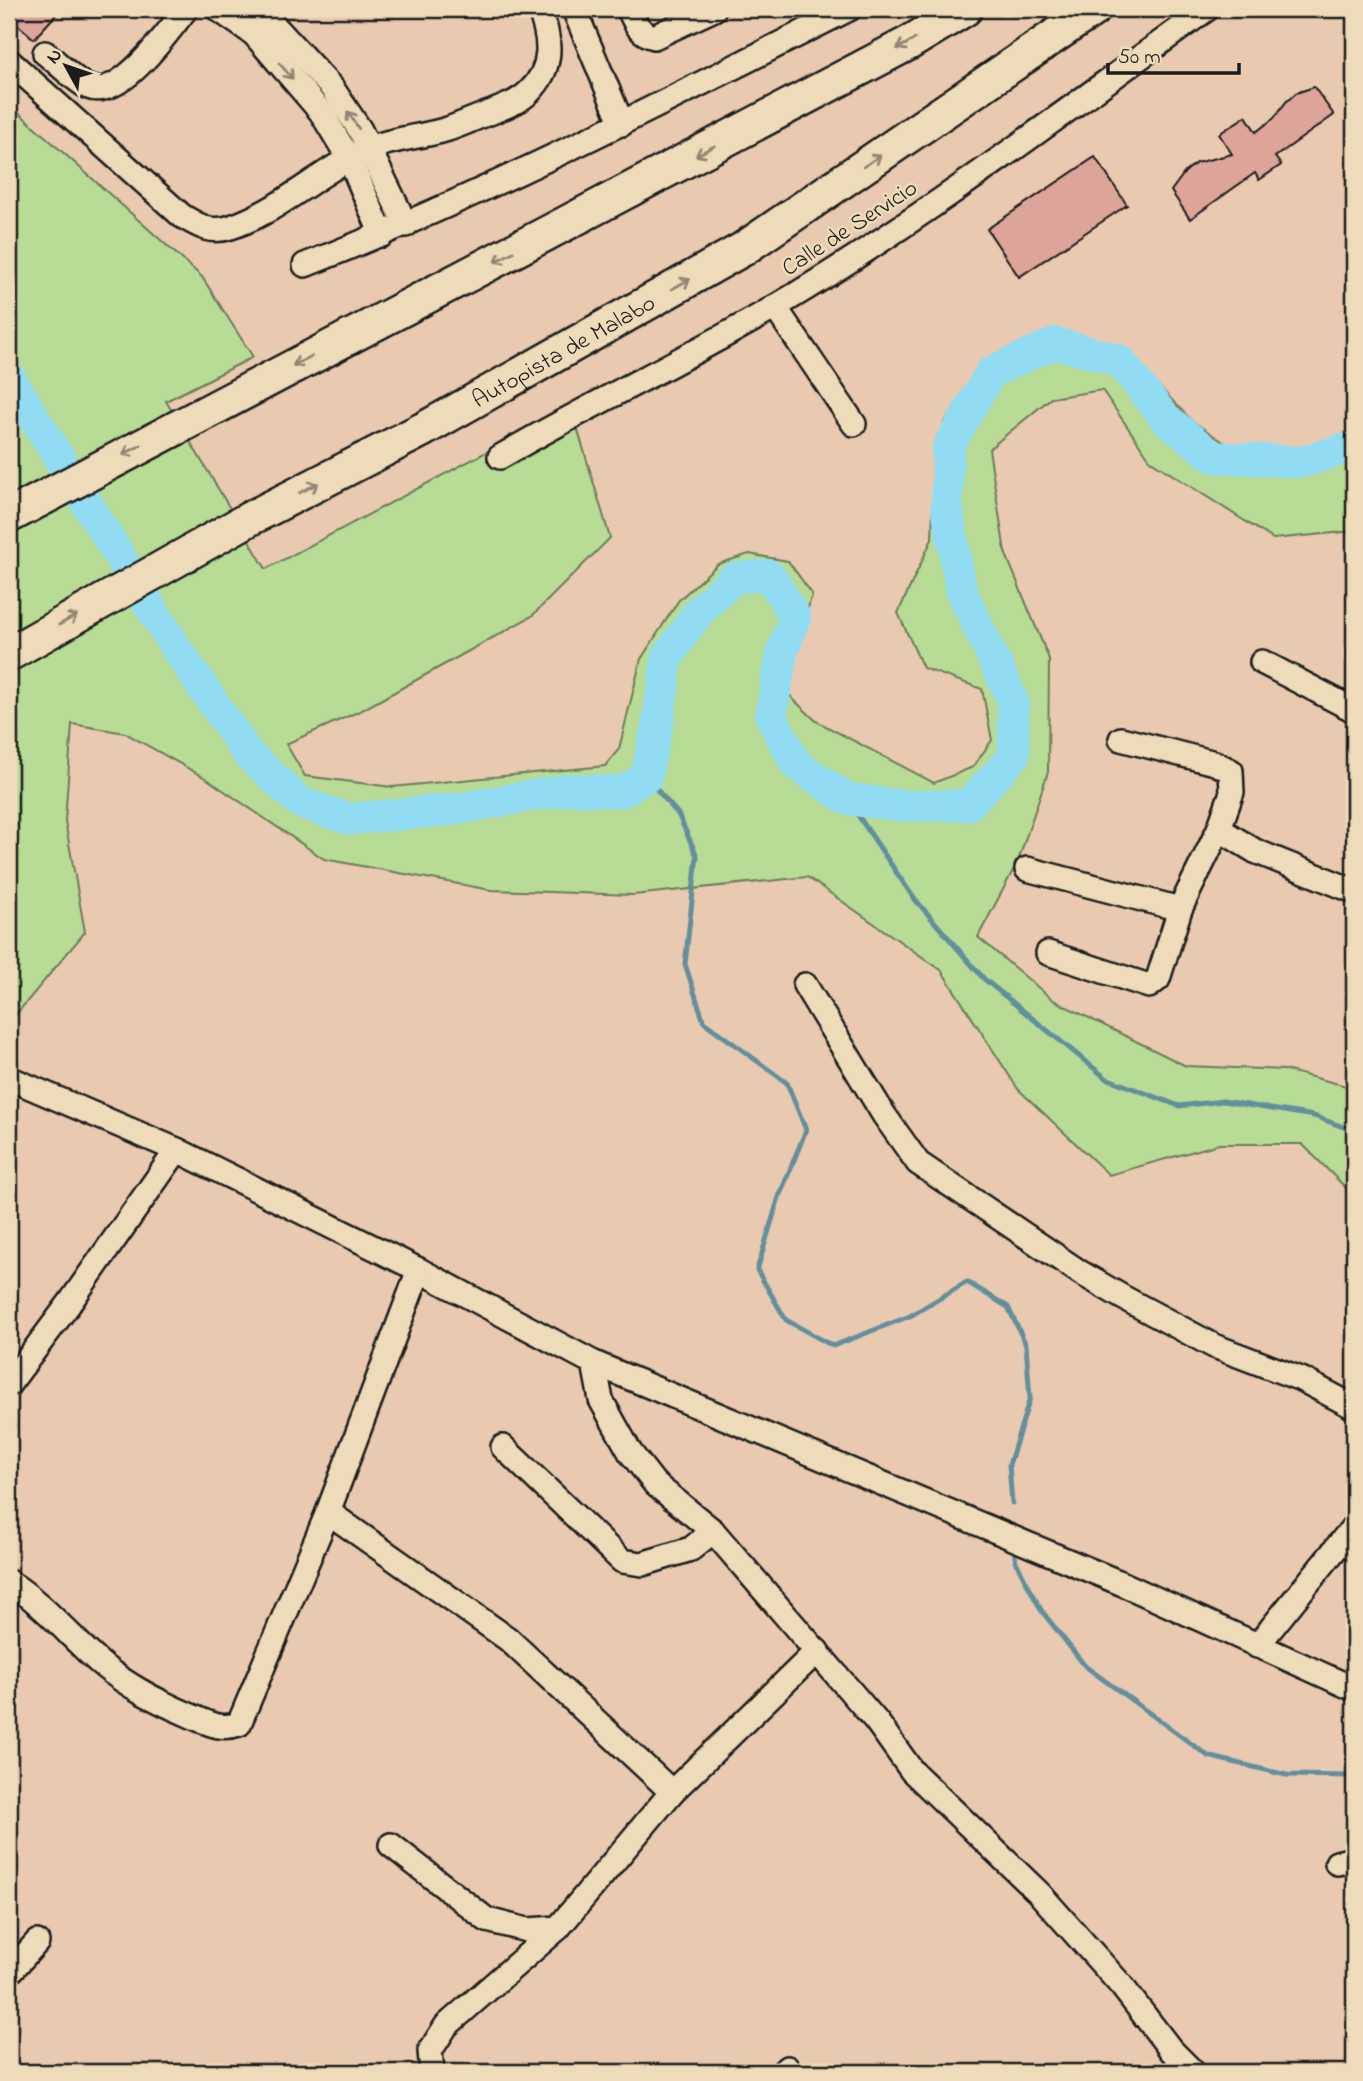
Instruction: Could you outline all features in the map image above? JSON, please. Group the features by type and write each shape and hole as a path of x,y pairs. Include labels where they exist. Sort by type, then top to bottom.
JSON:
{"highway":[{"path":"9,516 909,43 965,9"},
{"name":"Autopista de Malabo","path":"9,654 249,519 424,429 743,249 1094,9"}],"street":[{"path":"44,53 88,87 103,89 120,81 139,65 186,9"},
{"path":"218,9 261,21 321,112 359,155 406,225"},
{"path":"9,61 183,216 203,229 216,230 240,223 359,155 403,137 446,130 515,103 530,91 545,72 550,48 546,25 539,9"},
{"path":"574,9 622,124"},
{"path":"629,9 637,27 646,35 654,37 714,9"},
{"path":"305,265 406,225 622,124 849,9"},
{"name":"Calle de Servicio","path":"500,457 562,420 775,307 1025,142 1207,9"},
{"path":"359,155 382,235"},
{"path":"775,307 854,424"},
{"path":"1262,663 1354,710"},
{"path":"1048,953 1149,986 1157,979 1180,909 1219,829 1232,792 1231,771 1215,763 1121,739"},
{"path":"1219,829 1255,850 1354,891"},
{"path":"1027,869 1180,909"},
{"path":"805,985 884,1115 918,1163 1081,1273 1124,1298 1214,1346 1301,1380 1354,1406"},
{"path":"9,1078 177,1150 419,1270 594,1363 1123,1584 1354,1689"},
{"path":"9,1384 177,1150"},
{"path":"9,1582 25,1592 102,1665 148,1697 215,1726 227,1728 239,1724 328,1512 419,1270"},
{"path":"594,1363 601,1400 630,1452 655,1484 713,1531 877,1722 912,1771 1039,1893 1121,1985 1171,2050 1193,2072"},
{"path":"503,1447 622,1561 642,1564 691,1549 713,1531"},
{"path":"328,1512 508,1639 671,1792"},
{"path":"1257,1646 1354,1525"},
{"path":"432,2072 430,2051 446,2026 558,1928 671,1792 817,1651"},
{"path":"391,1846 487,1920 527,1930 558,1928"},
{"path":"9,1973 37,1942"}],"green space":[{"path":"9,104 202,277 253,357 166,401 266,569 571,407 610,538 532,616 362,710 286,744 305,776 392,787 605,766 619,749 641,659 679,600 718,564 749,554 788,561 812,594 791,669 791,697 816,721 934,783 973,767 992,740 982,689 923,668 898,613 932,539 934,469 944,423 978,372 1050,330 1120,346 1192,421 1243,455 1305,455 1354,433 1354,531 1273,539 1151,461 1102,390 1051,398 989,449 1005,552 1049,659 1048,772 1018,861 978,937 1053,1000 1186,1066 1285,1070 1354,1088 1354,1196 1302,1144 1219,1144 1109,1175 1018,1089 941,970 807,877 633,895 491,890 324,859 207,779 125,733 72,724 65,821 85,932 9,1023"}],"building":[{"path":"9,9 61,9 34,39 9,17"},
{"path":"1314,87 1334,115 1275,157 1281,165 1259,180 1255,173 1190,219 1171,191 1185,172 1196,163 1232,154 1219,134 1246,116 1256,132 1274,118 1296,93"},
{"path":"1095,157 1127,205 1019,277 987,229"}],"waterway":[{"path":"9,377 176,648 248,754 301,803 349,819 449,810 572,789 622,792 646,777 658,722 667,658 699,611 734,578 769,575 795,617 782,653 771,716 796,764 847,799 905,806 968,805 1014,756 1013,701 961,590 947,507 948,447 991,372 1055,343 1119,360 1166,419 1213,457 1302,462 1354,446"},
{"path":"646,777 678,814 697,856 685,964 704,1022 787,1083 806,1130 779,1197 757,1270 786,1320 833,1346 910,1316 967,1282 1008,1307 1026,1345 1030,1398 1009,1465 1012,1503"},
{"path":"847,799 913,897 984,979 1106,1078 1179,1106 1223,1101 1314,1116 1354,1131"},
{"path":"1013,1544 1016,1562 1041,1610 1085,1666 1208,1756 1286,1775 1354,1776"}]}
